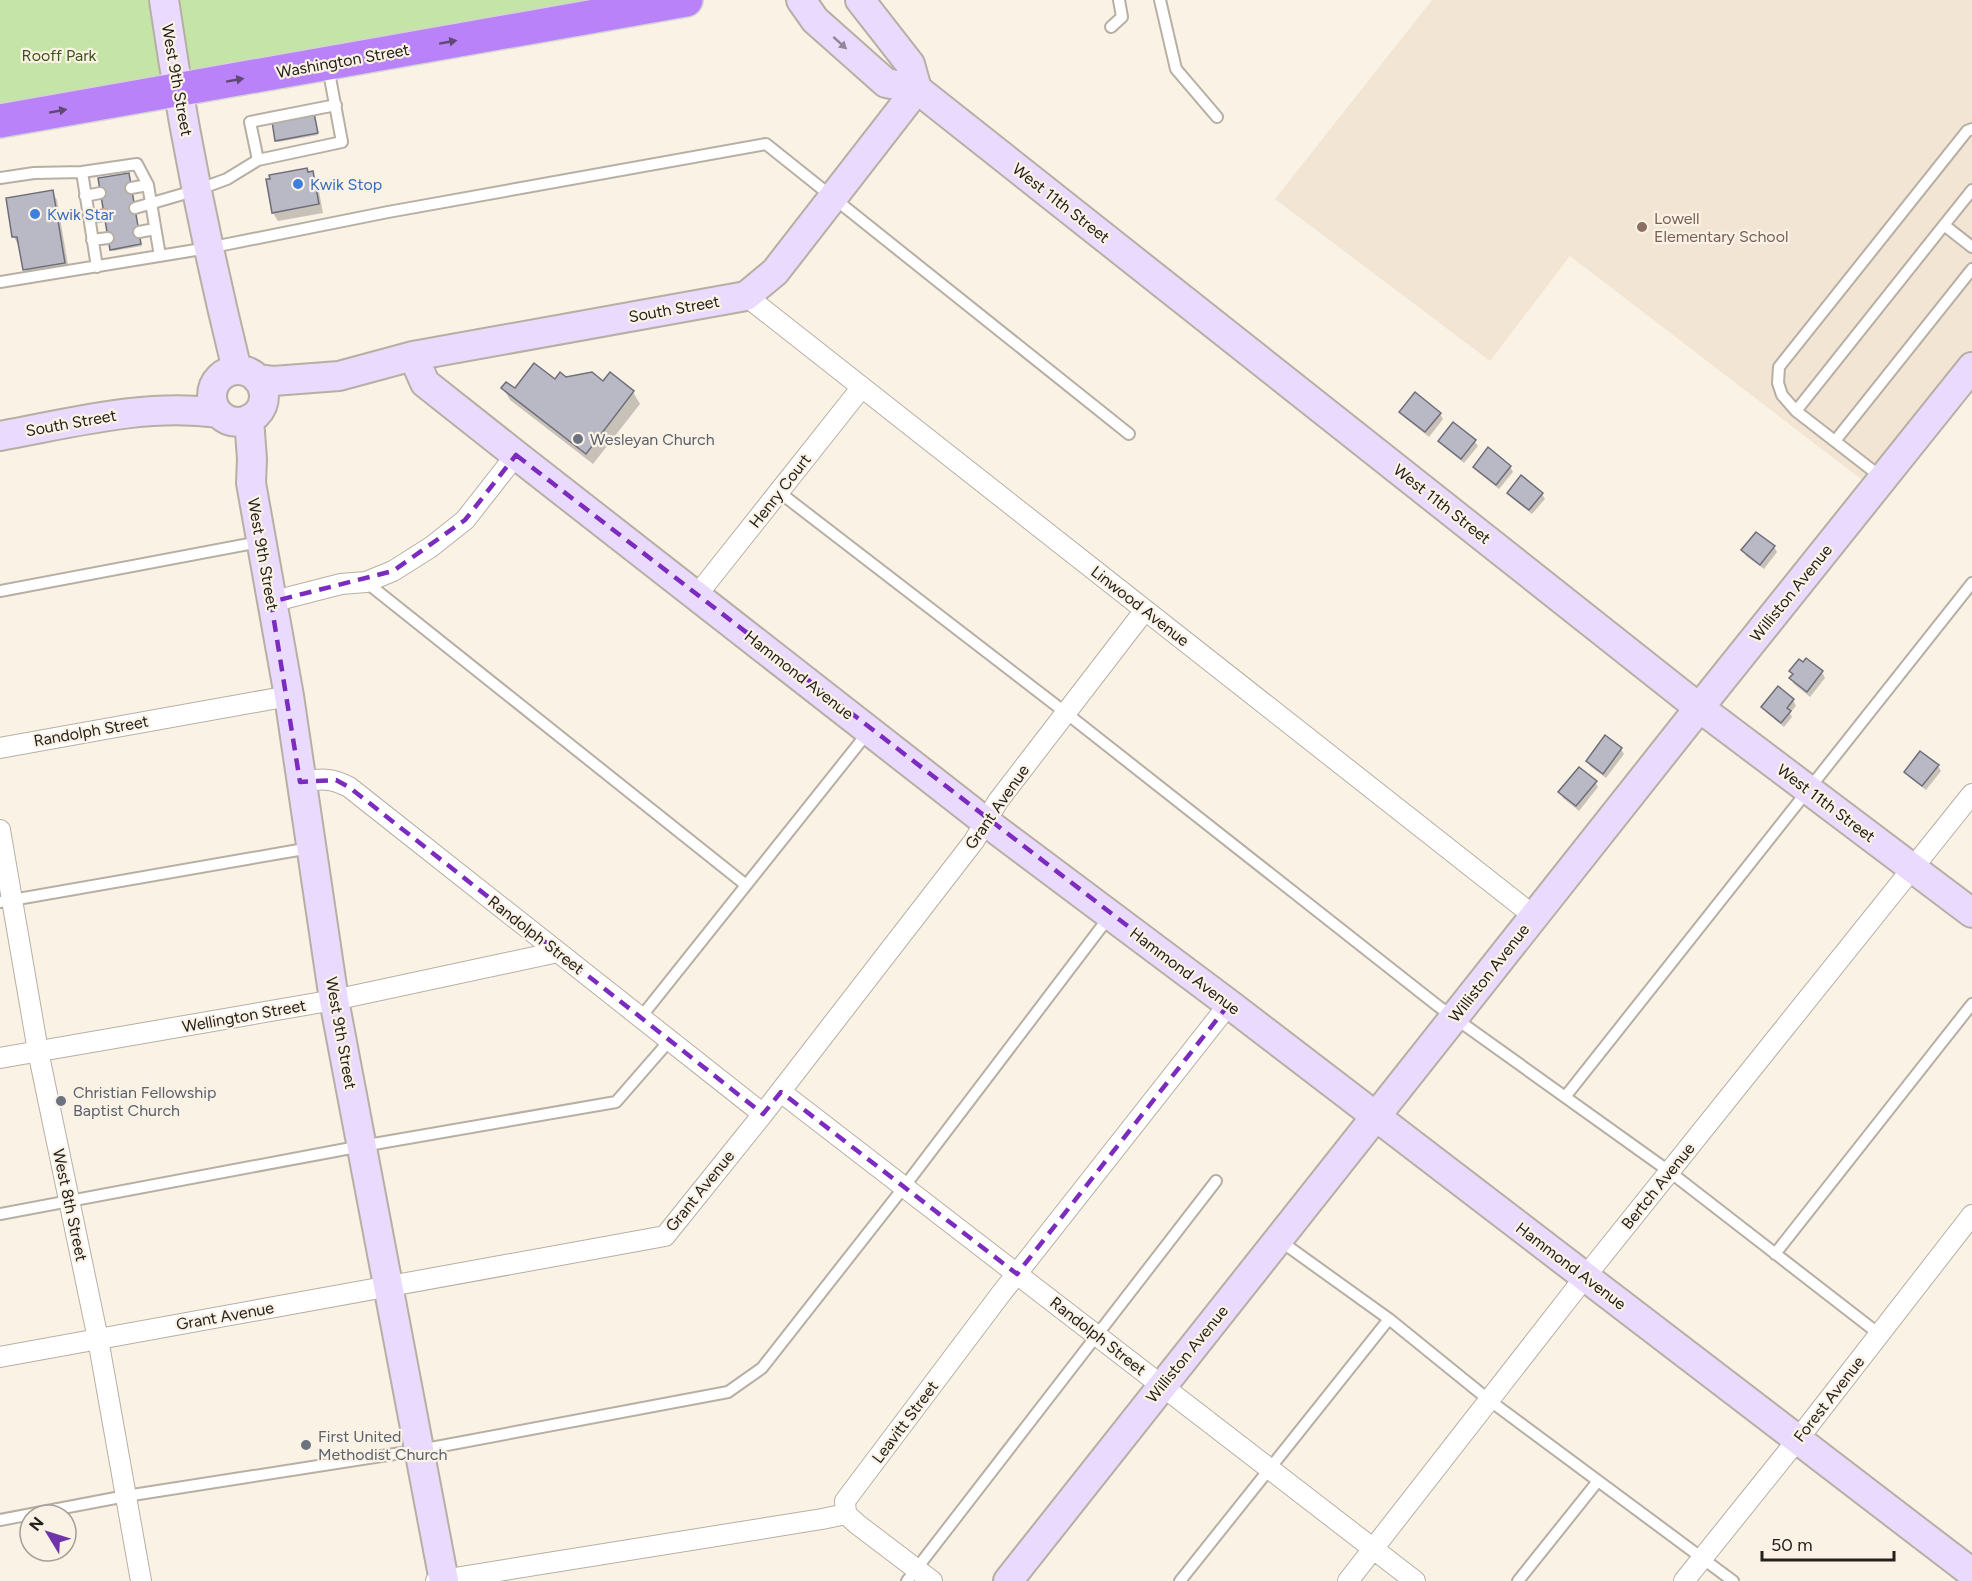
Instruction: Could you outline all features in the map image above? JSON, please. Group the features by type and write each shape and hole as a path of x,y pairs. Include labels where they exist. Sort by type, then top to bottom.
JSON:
{"highway":[{"name":"Washington Street","path":"0,121 686,0"}],"street":[{"name":"West 9th Street","path":"164,0 177,90 208,248 237,377"},
{"name":"West 11th Street","path":"801,0 815,20 886,83 917,89 1699,708 1972,913"},
{"path":"860,0 910,64 917,89"},
{"name":"South Street","path":"143,410 174,397 237,377 273,381 339,376 412,356 746,296 775,272 917,89"},
{"name":"Linwood Avenue","path":"746,296 1534,916"},
{"name":"Hammond Avenue","path":"412,356 425,383 986,822 1972,1573"},
{"name":"Williston Avenue","path":"1008,1581 1972,367"},
{"name":"South Street","path":"0,436 143,410 202,411 238,415 315,389 339,376"},
{"path":"237,377 263,393 238,415 212,398 237,377"},
{"name":"Henry Court","path":"698,596 862,387"},
{"name":"West 9th Street","path":"238,415 289,696 334,1000 390,1286 442,1580"},
{"path":"272,602 341,584 366,582 393,571 431,547 465,520 516,455"},
{"name":"Grant Avenue","path":"0,1357 665,1236 781,1092 974,841 998,801 1145,610"},
{"name":"Randolph Street","path":"0,748 289,696"},
{"name":"Randolph Street","path":"300,782 336,780 348,787 763,1114"},
{"name":"Bertch Avenue","path":"1348,1581 1585,1277 1972,794"},
{"name":"West 8th Street","path":"0,830 6,901 98,1339 141,1581"},
{"name":"Wellington Street","path":"0,1058 334,1000 558,952"},
{"name":"Leavitt Street","path":"846,1514 845,1501 1017,1274 1229,1005"},
{"name":"Randolph Street","path":"781,1092 1414,1581"},
{"name":"Forest Avenue","path":"1684,1581 1972,1215"},
{"path":"442,1580 846,1514 918,1577"}],"lane":[{"path":"1111,27 1122,17 1119,0"},
{"path":"1160,0 1176,69 1217,117"},
{"path":"135,208 227,179 258,160 342,142 327,64"},
{"path":"258,160 250,122 336,105"},
{"path":"1882,478 1796,411 1782,395 1778,383 1779,367 1967,131 1972,129"},
{"path":"0,282 208,248 388,212 766,144 1129,434"},
{"path":"0,178 34,173 82,172 137,164 148,185 160,256"},
{"path":"82,172 97,267"},
{"path":"131,188 148,185"},
{"path":"1796,411 1972,190"},
{"path":"85,196 100,193"},
{"path":"89,218 104,215"},
{"path":"1944,225 1972,247"},
{"path":"139,232 156,229"},
{"path":"92,240 108,238"},
{"path":"1835,441 1972,269"},
{"path":"779,492 1455,1017 1670,1172 1880,1334"},
{"path":"0,591 261,541"},
{"path":"366,582 746,885"},
{"path":"1565,1097 1972,583"},
{"path":"641,1017 870,730"},
{"path":"6,901 310,848"},
{"path":"0,1520 126,1496 420,1450 728,1392 762,1368 904,1187 1110,915"},
{"path":"1775,1254 1972,1004"},
{"path":"0,1214 362,1146 616,1102 670,1040"},
{"path":"918,1577 1096,1335 1216,1181"},
{"path":"1278,1240 1389,1318 1489,1400 1733,1581"},
{"path":"1180,1581 1389,1318"},
{"path":"1518,1581 1598,1481"}],"highlighted area":[{"path":"516,455 1229,1004 1017,1274 781,1092 763,1114 349,787 336,780 300,782 271,602 393,571 465,520"}],"shaded area":[{"name":"Lowell Elementary School","path":"1432,0 1972,0 1972,366 1874,489 1570,256 1490,361 1275,199"}],"green space":[{"name":"Rooff Park","path":"0,0 686,0 0,121"}],"building":[{"path":"314,113 318,133 275,141 272,121"},
{"path":"307,168 308,172 313,171 319,204 272,213 266,179 270,179 269,175"},
{"path":"129,173 141,244 110,250 98,178"},
{"path":"53,190 65,263 23,270 17,237 12,237 6,198"},
{"path":"534,363 555,379 560,372 566,377 592,372 603,381 610,372 634,391 586,454 501,388 506,382 515,388"},
{"path":"1415,392 1441,413 1425,432 1399,412"},
{"path":"1453,422 1476,440 1461,459 1438,441"},
{"path":"1488,447 1511,466 1496,485 1473,467"},
{"path":"1521,475 1543,493 1529,510 1507,493"},
{"path":"1756,532 1775,546 1760,565 1741,550"},
{"path":"1806,658 1823,671 1807,692 1789,678 1793,674 1789,671 1799,659 1803,662"},
{"path":"1778,686 1794,699 1787,708 1791,711 1781,723 1761,707"},
{"path":"1605,735 1622,748 1603,774 1586,761"},
{"path":"1920,751 1939,765 1922,786 1904,772"},
{"path":"1579,767 1597,781 1576,806 1558,792"}],"place":[{"name":"Kwik Stop","path":"298,184"},
{"name":"Kwik Star","path":"35,214"},
{"name":"Lowell Elementary School","path":"1642,227"},
{"name":"Wesleyan Church","path":"578,439"},
{"name":"Christian Fellowship Baptist Church","path":"61,1101"},
{"name":"First United Methodist Church","path":"306,1445"}]}
